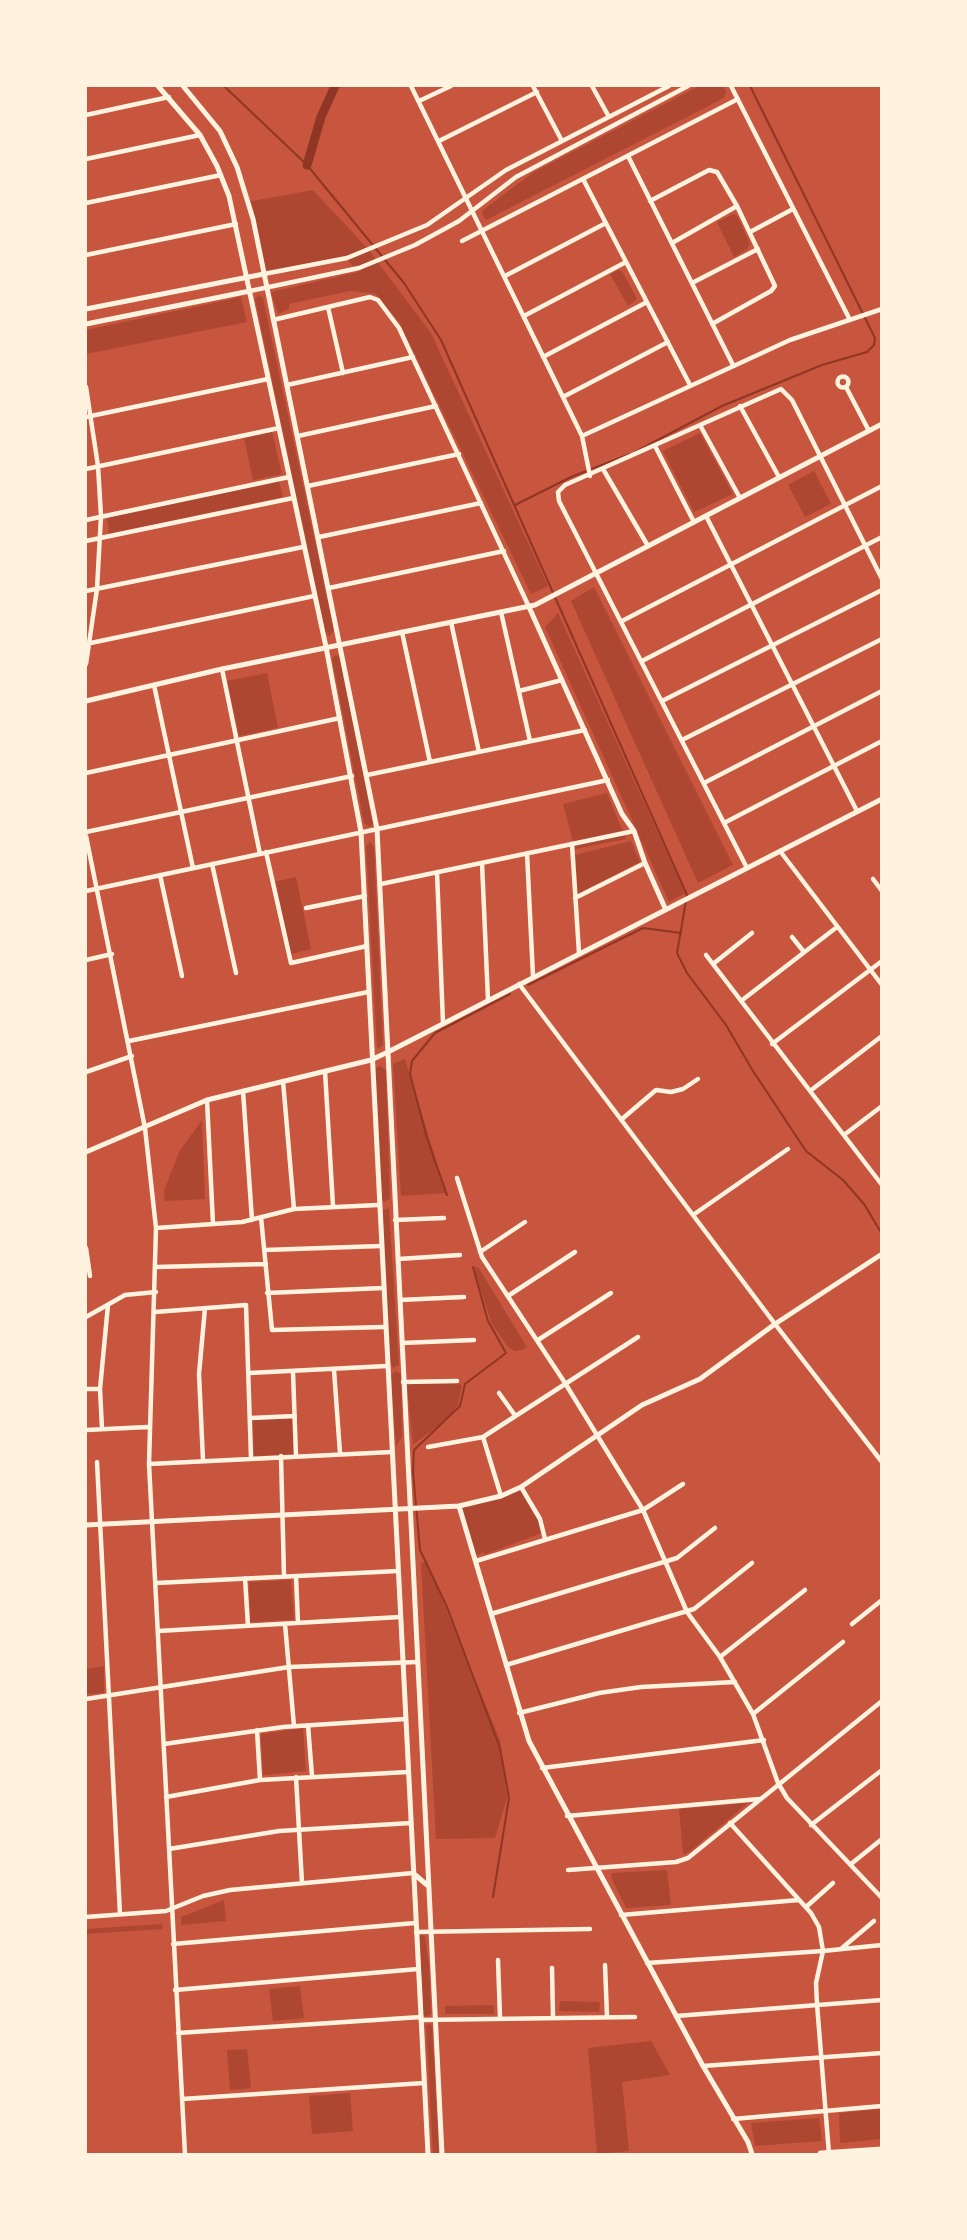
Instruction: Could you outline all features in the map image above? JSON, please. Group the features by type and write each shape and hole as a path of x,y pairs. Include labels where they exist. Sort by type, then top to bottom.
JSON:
{"main road":[{"path":"820,2154 882,2150"}],"street":[{"path":"158,86 170,97 200,135 221,175 236,224 326,647 361,832 384,1327 428,2154"},
{"path":"183,86 214,121 237,166 253,219 377,829 442,2154"},
{"path":"411,86 582,436 590,476"},
{"path":"419,101 451,86"},
{"path":"533,86 562,141"},
{"path":"592,86 609,117"},
{"path":"86,309 347,258 361,253 427,225 506,170 669,86"},
{"path":"86,324 266,288 369,264 445,231 516,177 688,86"},
{"path":"731,86 850,320"},
{"path":"439,141 537,92"},
{"path":"86,115 170,97"},
{"path":"462,241 738,99"},
{"path":"86,159 200,135"},
{"path":"628,156 733,365"},
{"path":"650,201 704,172 713,171 720,177 737,206 775,282 774,289 712,324"},
{"path":"86,203 221,175"},
{"path":"583,179 690,385"},
{"path":"672,243 737,206"},
{"path":"750,232 793,209"},
{"path":"505,276 606,223"},
{"path":"86,255 236,224"},
{"path":"692,283 758,249"},
{"path":"524,316 626,262"},
{"path":"273,320 370,297 378,300 394,320 482,503 622,814 634,831 665,908"},
{"path":"543,357 647,302"},
{"path":"328,307 343,373"},
{"path":"582,436 790,340 882,309"},
{"path":"563,397 668,342"},
{"path":"287,385 413,357"},
{"path":"86,417 268,379"},
{"path":"86,387 98,466 101,516 97,589 86,664"},
{"path":"846,387 869,431"},
{"path":"747,868 559,501 558,492 565,485 590,476 781,389 792,400 882,579"},
{"path":"298,436 436,406"},
{"path":"740,406 779,477"},
{"path":"700,424 740,498"},
{"path":"86,700 326,647 529,607 882,424"},
{"path":"86,469 279,428"},
{"path":"655,446 694,522"},
{"path":"308,486 459,454"},
{"path":"603,470 648,546"},
{"path":"86,519 289,477"},
{"path":"622,621 882,486"},
{"path":"86,541 293,498"},
{"path":"319,537 482,503"},
{"path":"706,516 857,811"},
{"path":"642,661 882,537"},
{"path":"86,591 303,547"},
{"path":"329,588 504,551"},
{"path":"662,701 882,590"},
{"path":"88,643 314,596"},
{"path":"501,612 530,741"},
{"path":"451,622 479,752"},
{"path":"402,632 429,762"},
{"path":"682,740 882,639"},
{"path":"222,669 260,854"},
{"path":"519,691 562,680"},
{"path":"154,685 193,868"},
{"path":"704,783 882,691"},
{"path":"86,773 339,718"},
{"path":"367,775 585,729"},
{"path":"724,823 882,741"},
{"path":"185,2154 149,1464 148,1427 156,1292 156,1228 145,1128 86,834 352,776"},
{"path":"86,891 608,780"},
{"path":"86,1152 207,1100 371,1060 882,799"},
{"path":"381,884 634,831"},
{"path":"572,844 579,953"},
{"path":"780,851 882,985"},
{"path":"266,852 291,963 367,946"},
{"path":"527,853 533,976"},
{"path":"482,863 488,999"},
{"path":"575,898 645,863"},
{"path":"212,864 236,973"},
{"path":"437,872 443,1023"},
{"path":"160,875 182,976"},
{"path":"873,879 882,891"},
{"path":"306,908 365,896"},
{"path":"741,1000 837,927"},
{"path":"713,964 752,933"},
{"path":"792,937 804,952"},
{"path":"86,960 111,954"},
{"path":"706,955 882,1185"},
{"path":"772,1044 882,961"},
{"path":"519,984 882,1462"},
{"path":"129,1041 368,992"},
{"path":"810,1091 882,1036"},
{"path":"86,1072 132,1056"},
{"path":"325,1071 333,1206"},
{"path":"622,1119 656,1090 671,1092 683,1089 698,1079"},
{"path":"284,1081 294,1209"},
{"path":"243,1091 252,1220"},
{"path":"207,1100 213,1224"},
{"path":"844,1136 882,1106"},
{"path":"693,1215 788,1149"},
{"path":"875,1176 882,1171"},
{"path":"457,1178 480,1252 565,1383 643,1510 687,1612 720,1657 753,1714 778,1783 787,1798 811,1825 882,1898"},
{"path":"156,1228 252,1220 294,1209 378,1205"},
{"path":"261,1216 272,1329 384,1327"},
{"path":"395,1220 444,1218"},
{"path":"480,1252 525,1222"},
{"path":"265,1250 381,1246"},
{"path":"86,1248 90,1276"},
{"path":"508,1296 575,1252"},
{"path":"398,1259 460,1255"},
{"path":"86,1525 459,1506 501,1496 521,1487 642,1405 700,1379 775,1324 879,1256"},
{"path":"156,1267 266,1264"},
{"path":"267,1293 383,1288"},
{"path":"86,1317 124,1295 156,1292"},
{"path":"538,1341 611,1293"},
{"path":"400,1300 464,1297"},
{"path":"102,1429 100,1389 108,1305"},
{"path":"155,1312 246,1305 251,1458"},
{"path":"203,1461 199,1374 204,1308"},
{"path":"428,1447 483,1437 514,1414 638,1337"},
{"path":"402,1343 474,1340"},
{"path":"249,1373 387,1366"},
{"path":"334,1370 340,1453"},
{"path":"293,1372 296,1456"},
{"path":"404,1382 457,1381"},
{"path":"86,1389 100,1389"},
{"path":"499,1393 514,1414"},
{"path":"251,1418 295,1416"},
{"path":"86,1430 148,1427"},
{"path":"483,1437 501,1496"},
{"path":"149,1464 392,1452"},
{"path":"281,1456 284,1576"},
{"path":"97,1462 120,1914"},
{"path":"476,1561 643,1510 683,1484"},
{"path":"521,1487 540,1519 545,1539"},
{"path":"459,1506 519,1713 542,1768 703,2066 748,2142 752,2154"},
{"path":"491,1614 677,1558 715,1528"},
{"path":"506,1665 687,1612 752,1563"},
{"path":"156,1583 398,1571"},
{"path":"296,1576 298,1623"},
{"path":"245,1578 248,1626"},
{"path":"720,1657 805,1590"},
{"path":"852,1624 882,1600"},
{"path":"158,1631 400,1617"},
{"path":"285,1624 294,1726"},
{"path":"753,1714 843,1642"},
{"path":"86,1699 289,1667 417,1662"},
{"path":"519,1713 630,1688 735,1682"},
{"path":"568,1870 683,1861 882,1701"},
{"path":"164,1744 294,1726 405,1719"},
{"path":"308,1725 312,1776"},
{"path":"257,1730 260,1780"},
{"path":"542,1768 764,1740"},
{"path":"811,1825 882,1770"},
{"path":"166,1797 260,1780 408,1772"},
{"path":"296,1777 302,1883"},
{"path":"567,1816 759,1799"},
{"path":"169,1849 299,1829 411,1823"},
{"path":"730,1823 806,1907 819,1927 823,1952 816,1983 829,2154"},
{"path":"851,1864 882,1839"},
{"path":"86,1917 172,1909 222,1891 413,1873 428,1887"},
{"path":"806,1907 833,1883"},
{"path":"621,1916 800,1900"},
{"path":"841,1949 874,1921"},
{"path":"173,1944 415,1923"},
{"path":"416,1932 590,1929"},
{"path":"647,1963 823,1952 882,1945"},
{"path":"498,1960 500,2017"},
{"path":"605,1965 607,2016"},
{"path":"552,1968 553,2017"},
{"path":"175,1990 418,1969"},
{"path":"676,2016 882,2000"},
{"path":"178,2033 421,2018 634,2017"},
{"path":"703,2066 882,2053"},
{"path":"182,2099 424,2083"},
{"path":"733,2119 882,2106"}],"shaded area":[{"path":"699,86 723,86 726,92 724,98 486,220 482,214 483,210 534,172"},
{"path":"313,190 368,249 431,333 548,586 531,594 399,322 376,294 350,291 289,304 289,309 278,314 271,292 358,272 346,258 261,271 247,202"},
{"path":"734,214 738,217 750,244 747,249 734,257 717,222"},
{"path":"618,270 622,271 637,299 628,306 610,274"},
{"path":"259,295 263,298 334,630 330,636 325,632 255,299"},
{"path":"241,297 247,322 86,354 86,330"},
{"path":"272,432 282,474 253,480 244,438"},
{"path":"700,433 733,494 694,512 663,451"},
{"path":"814,471 831,504 805,517 788,485"},
{"path":"279,480 283,497 109,534 107,517"},
{"path":"594,587 733,865 698,883 571,601"},
{"path":"558,613 685,893 669,902 545,627"},
{"path":"335,655 340,657 373,824 369,827 364,823 332,659"},
{"path":"267,673 278,728 239,736 227,681"},
{"path":"607,793 626,839 575,849 563,804"},
{"path":"631,841 640,862 578,894 575,855"},
{"path":"370,842 374,847 383,1045 377,1049 366,846"},
{"path":"296,877 311,949 291,954 274,882"},
{"path":"405,1059 446,1193 401,1196 393,1064"},
{"path":"381,1066 386,1071 390,1198 385,1202 381,1199 375,1068"},
{"path":"202,1120 205,1199 165,1201 164,1191 179,1152"},
{"path":"389,1208 399,1365 393,1368 389,1360 383,1210"},
{"path":"473,1267 478,1267 527,1347 515,1351 508,1347 492,1324"},
{"path":"395,1371 401,1374 402,1437 396,1446 391,1377"},
{"path":"456,1383 462,1385 458,1405 448,1418 413,1445 407,1384"},
{"path":"293,1418 294,1454 254,1456 253,1420"},
{"path":"520,1489 538,1520 542,1533 483,1555 485,1552 476,1555 461,1508"},
{"path":"427,1562 500,1740 507,1798 495,1838 436,1839 421,1563"},
{"path":"291,1580 294,1620 250,1622 249,1582"},
{"path":"104,1666 104,1693 87,1694 86,1669"},
{"path":"303,1728 306,1771 263,1775 261,1734"},
{"path":"748,1803 688,1853 683,1854 679,1809"},
{"path":"667,1870 671,1905 626,1908 611,1877 612,1873"},
{"path":"224,1900 226,1921 181,1925 181,1917"},
{"path":"162,1924 163,1929 86,1934 86,1929"},
{"path":"421,1934 425,1937 429,1966 431,2014 427,2017 423,2015 419,1938"},
{"path":"300,1986 304,2018 273,2021 269,1989"},
{"path":"560,2001 600,2002 599,2012 559,2011"},
{"path":"494,2005 494,2014 445,2014 445,2006"},
{"path":"429,2024 432,2026 439,2154 433,2154 426,2026"},
{"path":"651,2041 670,2075 622,2082 629,2151 597,2154 588,2048"},
{"path":"247,2049 251,2088 230,2090 227,2050"},
{"path":"350,2093 353,2131 312,2134 309,2096"},
{"path":"881,2109 881,2139 840,2143 839,2113"},
{"path":"819,2118 822,2141 755,2146 751,2123"}],"waterway":[{"path":"224,86 307,165 404,283 441,340 687,895 677,953 687,973 726,1025 753,1071 806,1151 843,1180 864,1204 882,1234"},
{"path":"307,165 321,117 335,86"},
{"path":"635,452 722,406 822,365 867,352 874,345 875,338 750,86"},
{"path":"515,505 571,477 630,454"},
{"path":"528,985 643,928 681,933"},
{"path":"447,1195 427,1138 410,1074 412,1061 435,1033 510,994"},
{"path":"473,1267 488,1321 506,1353 465,1384 460,1406 414,1450 413,1472 420,1550 447,1607 500,1748 509,1798 493,1897"}]}
